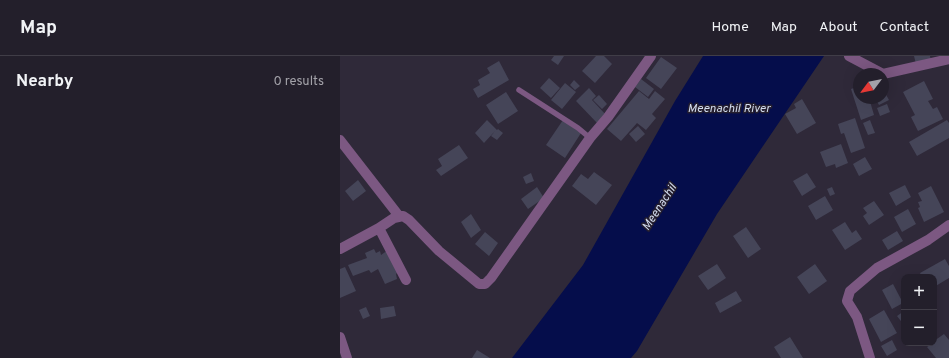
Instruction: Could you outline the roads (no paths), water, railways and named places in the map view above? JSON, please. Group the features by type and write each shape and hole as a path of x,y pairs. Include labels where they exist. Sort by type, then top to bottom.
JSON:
{"street":[{"path":"340,140 399,216 409,220 439,251 479,284 485,284 491,278 590,138 608,116 651,56"},
{"path":"849,56 872,68"},
{"path":"889,73 949,59"},
{"path":"340,249 399,216"},
{"path":"870,358 857,317 847,301 850,291 877,268 928,240 949,225"},
{"path":"379,228 406,280"},
{"path":"340,337 347,358"}],"lane":[{"path":"519,90 578,128 590,138"}],"water":[{"name":"Meenachil River","path":"703,56 824,56 717,214 637,351 631,358 512,358 583,265 675,101"}],"water label":[{"name":"Meenachil","path":"659,207"}]}
